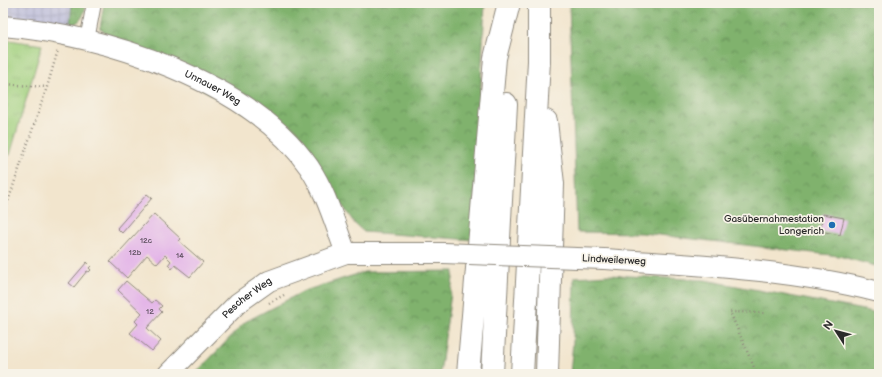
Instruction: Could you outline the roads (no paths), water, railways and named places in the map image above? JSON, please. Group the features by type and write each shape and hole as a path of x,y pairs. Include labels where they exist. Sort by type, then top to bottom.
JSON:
{"highway":[{"path":"467,374 495,58 510,3"},
{"path":"492,374 510,3"},
{"path":"522,374 539,61 539,3"},
{"path":"539,61 553,184 547,374"}],"street":[{"path":"86,40 94,3"},
{"name":"Unnauer Weg","path":"3,26 23,27 63,34 143,57 190,76 225,94 261,118 289,143 308,166 325,193 346,253"},
{"name":"Lindweilerweg","path":"346,253 443,253 604,259 748,269 847,284 879,292"},
{"name":"Pescher Weg","path":"168,374 238,303 269,281 346,253"}],"place":[{"name":"Gasübernahmestation Longerich","path":"832,225"}]}
